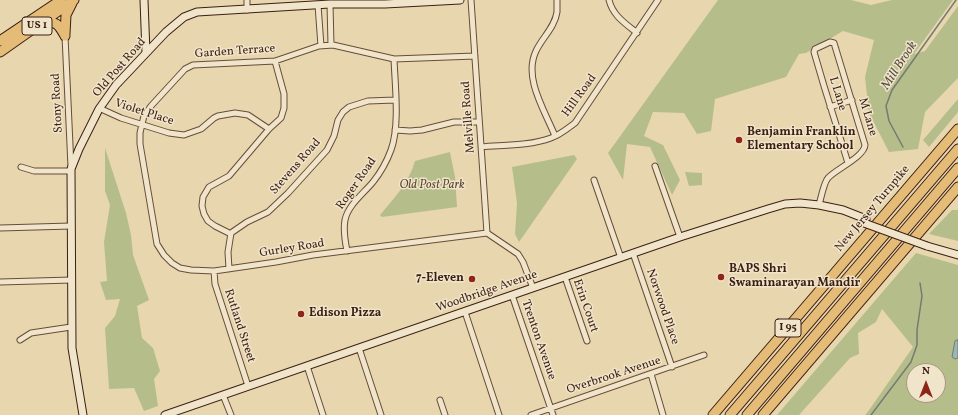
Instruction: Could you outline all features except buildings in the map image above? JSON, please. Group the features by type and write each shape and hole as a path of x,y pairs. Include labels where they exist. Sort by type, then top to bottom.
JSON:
{"highway":[{"path":"43,12 48,0"},
{"name":"US 1","path":"0,41 61,0"},
{"path":"65,36 66,15 73,1"},
{"name":"US 1","path":"0,52 73,1"},
{"path":"26,34 49,22 60,26 65,36"},
{"name":"New Jersey Turnpike","path":"713,415 956,131"},
{"name":"New Jersey Turnpike","path":"730,415 958,148"},
{"name":"I 95","path":"747,415 958,168"},
{"path":"763,415 958,188"}],"main road":[{"path":"144,0 146,53"},
{"name":"Old Post Road","path":"83,415 72,355 71,170 79,149 99,108 116,85 166,32 184,17 197,12 247,10 318,4 460,0"},
{"name":"Woodbridge Avenue","path":"165,415 680,237 754,212 785,204 800,203 819,205 958,254"},
{"name":"Woodbridge Avenue","path":"928,244 958,250"}],"street":[{"path":"247,0 247,10"},
{"name":"Melville Road","path":"471,0 487,233"},
{"path":"555,136 534,87 532,62 536,51 552,26 557,14 557,0"},
{"path":"609,0 611,9 616,15 637,33"},
{"name":"Hill Road","path":"481,146 532,143 562,133 575,123 658,0"},
{"path":"318,4 321,46"},
{"path":"330,4 331,45"},
{"name":"Stony Road","path":"65,36 71,170"},
{"name":"M Lane","path":"819,205 827,179 863,151 865,145 852,100 832,42"},
{"name":"L Lane","path":"832,42 817,47 814,52 848,162"},
{"name":"Garden Terrace","path":"142,124 144,116 151,106 189,66 202,64 275,61 321,46 331,45 394,59 475,56"},
{"name":"Roger Road","path":"347,251 344,228 345,219 350,209 384,166 392,148 395,130 394,59"},
{"path":"229,269 228,252 231,234 208,221 202,206 203,197 209,187 229,176 268,129 281,118 284,101 275,61"},
{"name":"Stevens Road","path":"231,234 247,222 268,212 288,193 326,150 334,136 338,120 343,112 349,107 359,102 395,100"},
{"path":"830,107 852,100"},
{"name":"Violet Place","path":"99,108 121,118 169,133 184,135 201,129 214,118 228,113 239,113 252,118 268,129"},
{"path":"395,130 422,130 454,122 479,122"},
{"name":"Gurley Road","path":"142,124 140,144 157,244 164,255 180,268 214,271 313,255 487,233"},
{"path":"655,166 680,237"},
{"path":"21,167 34,171 71,170"},
{"path":"594,180 621,258"},
{"path":"0,228 71,226"},
{"path":"487,233 518,254 523,262 533,288"},
{"name":"Norwood Place","path":"633,253 672,367"},
{"name":"Rutland Street","path":"214,271 215,284 248,386"},
{"name":"Erin Court","path":"565,277 587,342"},
{"path":"0,282 72,280"},
{"name":"Trenton Avenue","path":"512,295 553,415"},
{"path":"464,312 499,415"},
{"path":"20,340 31,333 71,327"},
{"path":"359,348 381,415"},
{"name":"Overbrook Avenue","path":"531,415 704,355"},
{"path":"307,366 323,415"},
{"path":"651,374 663,415"},
{"path":"224,395 231,415"},
{"path":"440,400 445,415"}],"green space":[{"path":"718,0 851,0 871,5 892,0 953,0 914,54 925,51 958,6 958,78 925,112 918,149 889,152 869,113 865,77 874,40 843,31 806,53 799,54 786,77 715,99 711,131 697,134 684,113 653,112 644,136 663,145 680,180 672,195 650,147 627,144 623,180 608,153"},
{"path":"958,99 958,112 929,147 923,140"},
{"path":"105,148 126,213 131,235 133,255 149,300 137,306 142,338 153,348 160,371 154,379 158,406 144,411 134,388 109,389 105,328 115,316 120,299 106,300 100,282 107,281 104,242 110,205 105,191"},
{"name":"Old Post Park","path":"450,152 455,177 457,207 382,217 380,215 405,183 415,161"},
{"path":"574,155 577,159 519,242 515,234 517,203 512,167"},
{"path":"685,172 702,173 702,185 689,186"},
{"path":"952,210 958,210 958,241 929,234"},
{"path":"916,253 958,265 958,415 865,415 913,347 882,309 876,322 858,333 859,354 850,358 799,415 777,415"}],"water":[{"path":"958,340 958,358 955,359 952,357 955,341"}],"waterway":[{"name":"Mill Brook","path":"903,147 889,121 886,106 892,90 956,0"},
{"name":"Mill Brook","path":"871,415 911,362 917,345 917,330 922,296 920,283"}],"place":[{"name":"Benjamin Franklin Elementary School","path":"739,140"},
{"name":"BAPS Shri Swaminarayan Mandir","path":"721,277"},
{"name":"7-Eleven","path":"472,279"},
{"name":"Edison Pizza","path":"301,314"}]}
